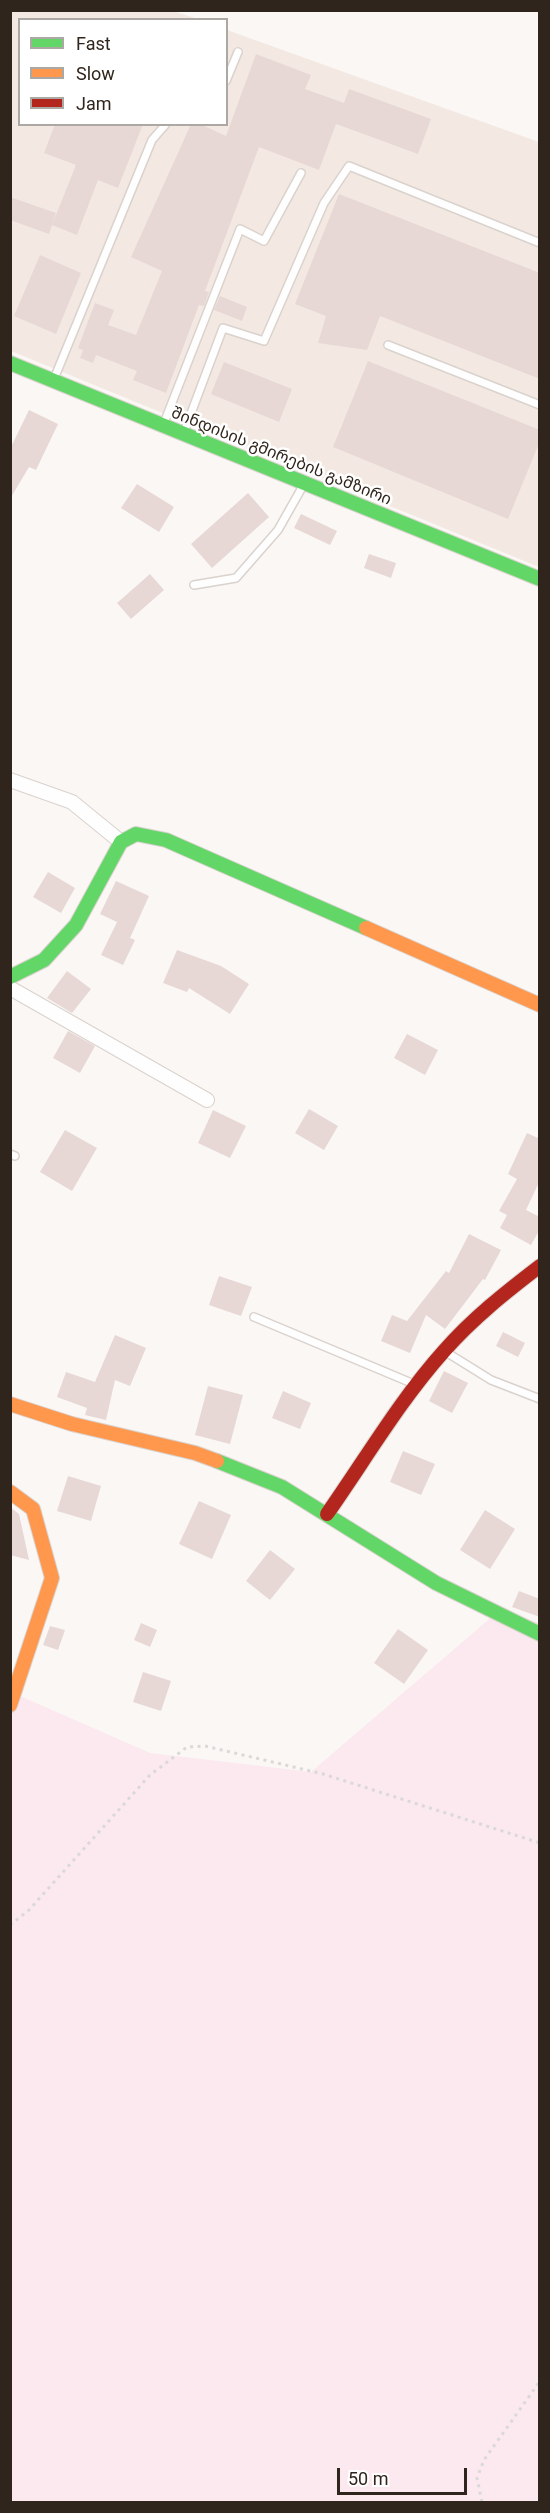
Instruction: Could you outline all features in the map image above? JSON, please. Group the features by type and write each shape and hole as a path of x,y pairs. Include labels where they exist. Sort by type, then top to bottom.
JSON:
{"street":[{"name":"შინდისის გმირების გამზირი","path":"10,363 540,579"},
{"path":"10,780 72,802 121,842"},
{"path":"10,977 44,960 76,925 121,842 136,834 166,840 540,1005"},
{"path":"10,988 207,1100"},
{"path":"327,1514 417,1385 444,1351 489,1305 540,1266"},
{"path":"10,1404 72,1424 195,1453 282,1486 436,1583 540,1634"},
{"path":"10,1492 33,1509 52,1578 10,1705"}],"lane":[{"path":"228,76 238,52"},
{"path":"53,381 152,140 163,126"},
{"path":"183,435 223,328 264,341 324,203 349,166 540,243"},
{"path":"162,426 240,230 264,241 301,173"},
{"path":"388,345 540,405"},
{"path":"194,585 236,578 278,530 303,484"},
{"path":"254,1317 417,1385"},
{"path":"444,1351 491,1380 540,1399"}],"path":[{"path":"10,1925 29,1910 150,1775 187,1747 205,1746 322,1774 540,1843"},
{"path":"482,2502 477,2478 484,2460 540,2381"}],"shaded area":[{"path":"10,11 173,11 195,18 18,18 18,126 228,126 228,30 539,142 539,567 11,351"},
{"path":"501,1609 539,1623 539,2502 11,2502 11,1692 150,1753 311,1772"}],"building":[{"path":"256,54 311,75 305,89 344,103 349,89 431,119 418,154 336,124 319,170 259,147 205,291 209,292 204,306 199,305 166,393 133,380 137,371 96,355 93,363 80,358 83,350 78,348 95,303 114,310 108,325 136,335 162,271 131,257 190,126 204,126 226,136"},
{"path":"54,126 142,126 118,188 98,180 77,235 52,225 76,165 44,153"},
{"path":"339,194 540,273 540,379 380,316 367,350 318,343 326,316 295,304"},
{"path":"10,197 56,213 49,234 10,220"},
{"path":"40,255 81,273 56,334 14,316"},
{"path":"220,296 247,307 242,321 214,310"},
{"path":"368,361 540,430 540,441 508,519 333,447"},
{"path":"224,362 292,389 279,422 211,394"},
{"path":"29,410 58,424 36,470 29,467 10,499 10,449"},
{"path":"137,484 174,507 159,532 121,508"},
{"path":"248,493 269,517 212,568 191,544"},
{"path":"301,514 337,531 330,545 294,528"},
{"path":"369,554 396,563 391,578 364,568"},
{"path":"150,574 164,590 131,619 117,603"},
{"path":"48,872 75,888 61,913 33,897"},
{"path":"116,881 149,896 130,938 135,940 123,965 101,955 117,922 100,914"},
{"path":"177,950 221,966 249,984 230,1014 189,988 187,992 163,983"},
{"path":"67,971 91,989 72,1013 47,998"},
{"path":"68,1031 95,1046 80,1073 53,1058"},
{"path":"407,1034 438,1050 425,1075 394,1058"},
{"path":"309,1109 338,1126 324,1150 295,1133"},
{"path":"213,1110 246,1126 230,1158 198,1143"},
{"path":"65,1130 97,1148 72,1191 40,1172"},
{"path":"527,1133 540,1139 540,1180 526,1210 540,1217 540,1229 531,1245 500,1228 507,1215 499,1211 517,1179 508,1174"},
{"path":"469,1234 501,1250 485,1280 483,1279 445,1329 426,1315 410,1353 381,1341 392,1315 407,1321 446,1271 449,1273"},
{"path":"219,1276 252,1287 241,1316 209,1305"},
{"path":"503,1332 525,1343 518,1357 496,1346"},
{"path":"115,1335 146,1348 130,1386 115,1380 106,1420 85,1415 87,1408 57,1397 66,1372 95,1382"},
{"path":"444,1371 468,1383 452,1413 429,1401"},
{"path":"208,1386 243,1395 230,1444 195,1435"},
{"path":"283,1391 311,1403 300,1429 272,1418"},
{"path":"403,1451 435,1464 421,1495 390,1482"},
{"path":"68,1476 101,1486 91,1521 57,1511"},
{"path":"199,1501 231,1515 212,1559 179,1544"},
{"path":"10,1507 19,1514 29,1560 10,1555"},
{"path":"485,1510 515,1529 490,1569 460,1550"},
{"path":"270,1550 295,1569 270,1600 246,1581"},
{"path":"519,1591 540,1599 540,1617 512,1607"},
{"path":"141,1623 157,1630 150,1647 134,1640"},
{"path":"50,1626 65,1630 58,1650 43,1645"},
{"path":"398,1629 428,1650 404,1684 374,1663"},
{"path":"143,1672 171,1681 161,1711 133,1702"}],"traffic: fast":[{"path":"10,363 540,579"},
{"path":"10,977 44,960 76,925 121,842 136,834 166,840 366,928"},
{"path":"217,1461 282,1487 436,1583 540,1634"}],"traffic: slow":[{"path":"366,928 540,1005"},
{"path":"10,1404 72,1424 195,1453 217,1461"},
{"path":"10,1492 33,1509 52,1578 10,1705"}],"traffic: jam":[{"path":"327,1514 398,1410 444,1351 478,1316 540,1266"}]}
